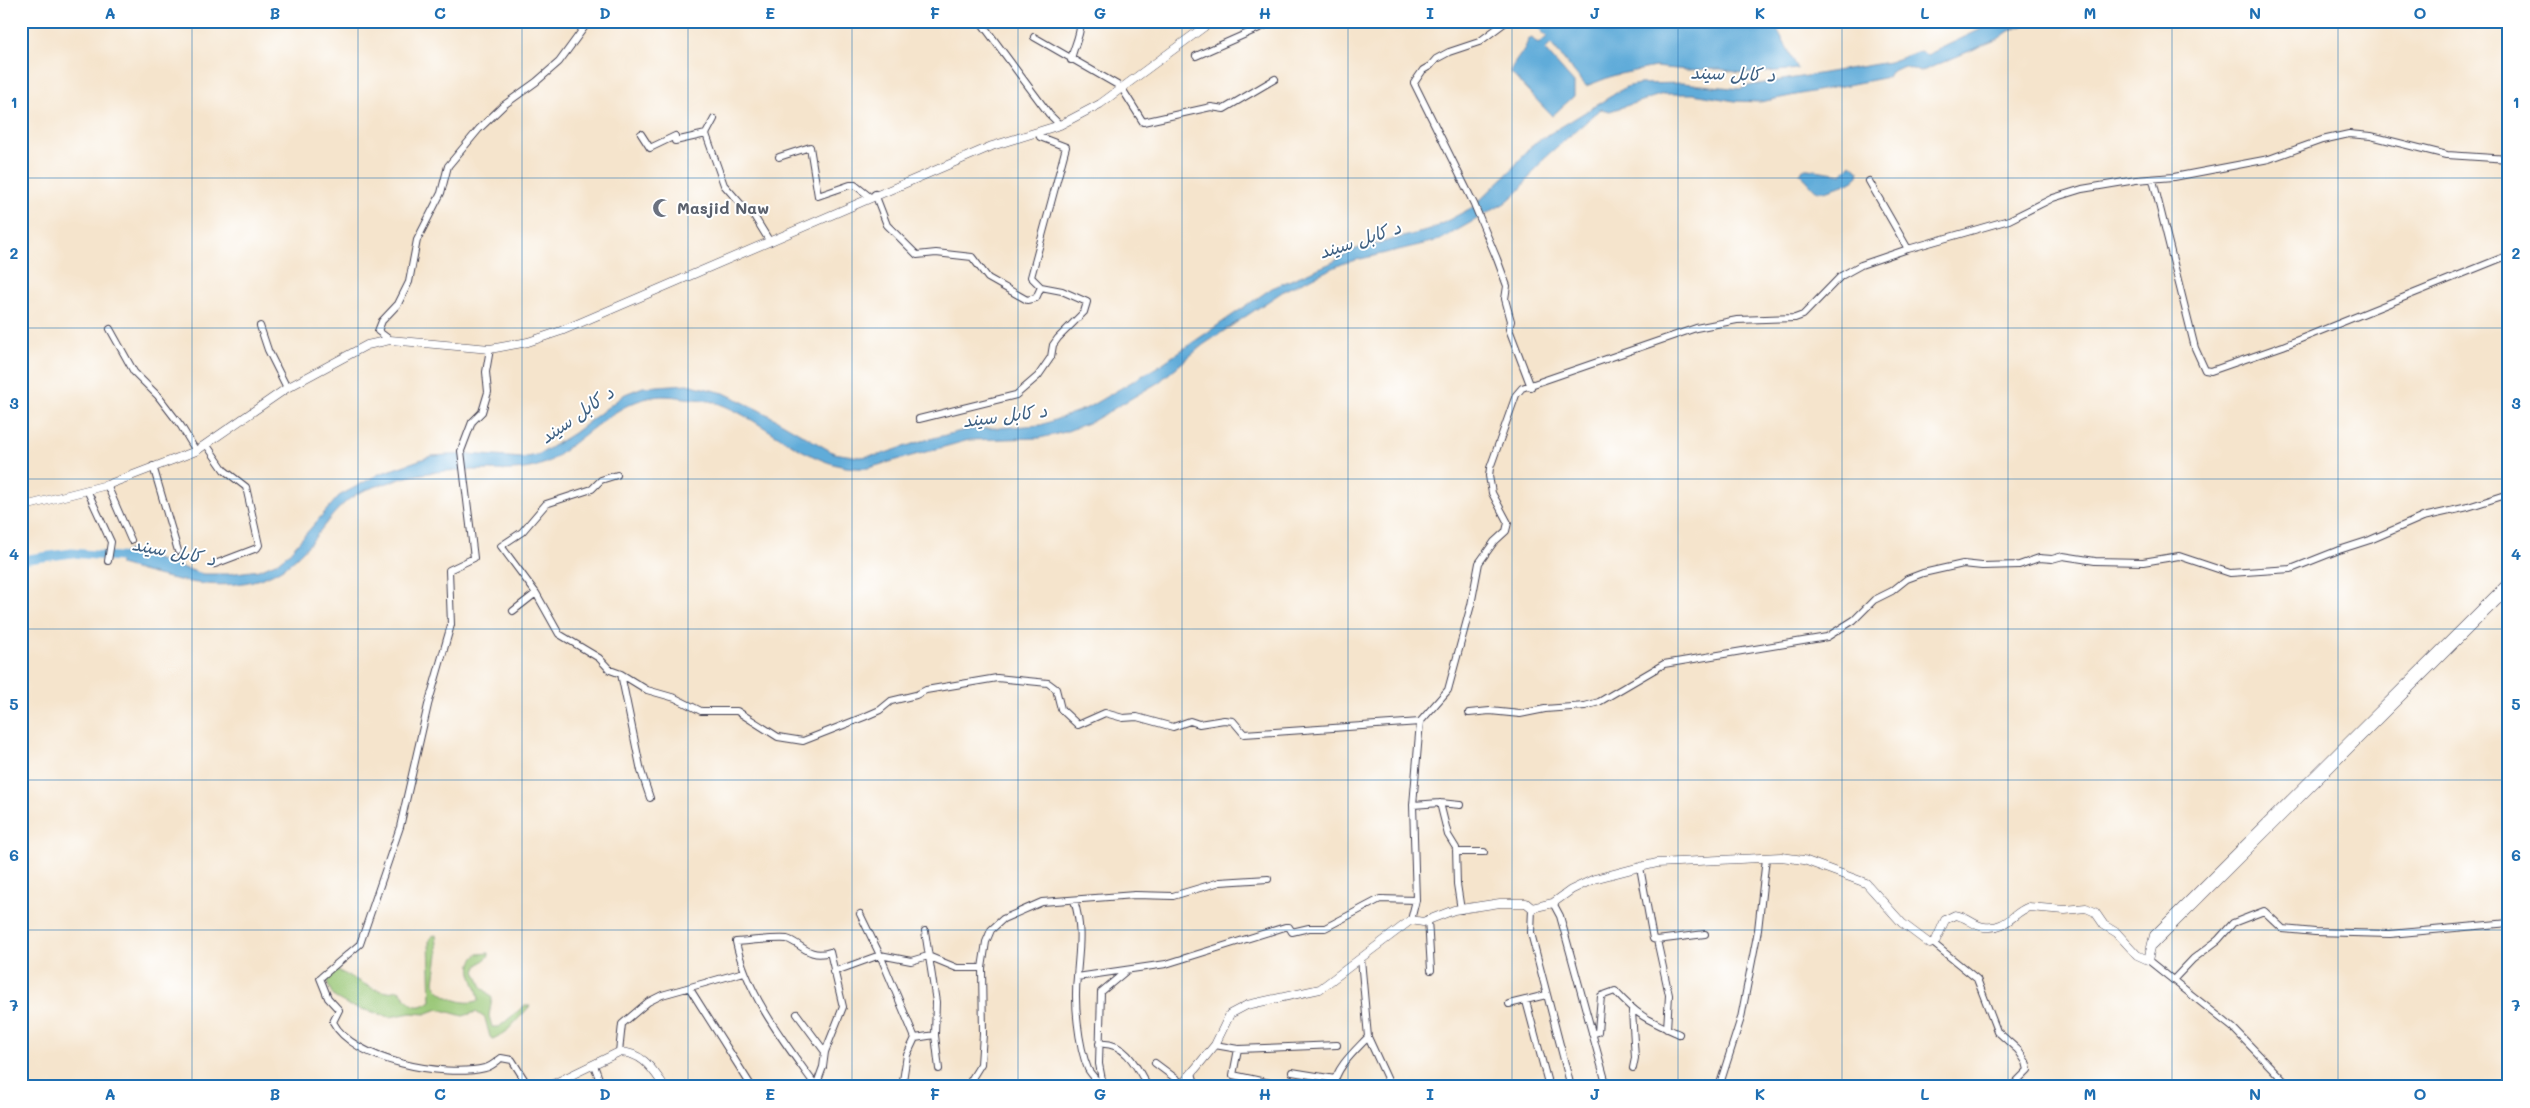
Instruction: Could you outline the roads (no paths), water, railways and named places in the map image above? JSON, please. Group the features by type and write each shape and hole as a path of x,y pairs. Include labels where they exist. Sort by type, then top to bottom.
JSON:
{"main road":[{"path":"21,507 107,484 196,451 286,388 367,345 390,340 490,349 528,342 561,331 992,146 1060,126 1100,104 1212,21"},
{"path":"1182,1085 1215,1045 1230,1014 1247,1005 1320,989 1411,920 1423,922 1454,910 1518,902 1526,903 1532,908 1554,903 1570,890 1594,879 1657,863 1781,857 1804,860 1866,883 1902,922 1930,944 1934,944 1942,924 1949,917 1955,915 1967,918 1981,927 1990,927 2013,919 2024,909 2030,907 2065,910 2086,908 2095,912 2104,925 2117,934 2137,955 2148,960 2154,935 2509,581"},
{"path":"2152,946 2509,589"},
{"path":"547,1087 620,1052 632,1052 647,1062 665,1087"}],"street":[{"path":"390,340 378,331 382,321 398,304 409,282 417,240 441,192 448,166 479,129 504,105 536,82 559,62 588,21"},
{"path":"980,21 1060,126"},
{"path":"1071,60 1072,48 1081,29 1080,21"},
{"path":"1196,21 1204,27"},
{"path":"1196,56 1275,21"},
{"path":"1507,21 1479,42 1449,52 1436,59 1423,70 1415,86 1480,218 1506,286 1505,299 1511,321 1509,328 1531,387"},
{"path":"1034,37 1071,60 1121,87 1141,120 1145,122 1211,108 1224,109 1275,79"},
{"path":"714,119 706,134 724,185 746,210 754,216 770,242"},
{"path":"919,419 1016,395 1038,376 1051,357 1053,345 1084,312 1087,302 1062,291 1041,287 1032,277 1066,147 1040,137 1038,133"},
{"path":"641,134 650,148 675,136 675,141 706,134"},
{"path":"1411,920 1416,900 1413,805 1420,722 1448,690 1471,605 1479,563 1494,542 1506,531 1508,523 1492,493 1490,468 1516,395 1522,388 1531,387 1584,365 1696,328 1737,320 1795,318 1803,315 1830,286 1851,270 1908,249 2009,220 2053,198 2082,190 2136,180 2153,180 2269,159 2322,140 2349,134 2365,135 2446,155 2509,159"},
{"path":"779,157 810,148 818,196 855,185 873,196 887,226 917,256 936,253 972,257 988,278 1027,300 1036,298 1041,287"},
{"path":"2153,180 2195,348 2205,370 2211,371 2283,346 2509,254"},
{"path":"1869,181 1908,249"},
{"path":"260,326 268,350 286,388"},
{"path":"110,329 134,372 158,396 196,451"},
{"path":"490,349 486,372 488,392 482,412 472,422 461,451 474,558 448,570 451,625 428,705 400,827 360,944 320,978 328,998 339,1010 333,1022 338,1031 350,1042 370,1053 433,1069 473,1070 488,1068 501,1058 512,1060 529,1087"},
{"path":"206,444 224,470 246,487 259,545 257,548 215,564"},
{"path":"153,466 178,551"},
{"path":"617,475 601,480 592,489 546,504 522,532 501,546 536,593 559,634 599,658 610,670 621,674 647,690 675,698 693,708 707,711 737,711 778,737 803,741 864,717 900,697 916,695 926,690 997,678 1042,682 1052,686 1056,689 1061,709 1078,725 1105,713 1123,718 1136,717 1173,727 1190,721 1199,724 1224,720 1233,721 1244,734 1420,722"},
{"path":"107,484 131,540"},
{"path":"87,490 110,542 108,561"},
{"path":"1469,713 1490,711 1520,714 1545,709 1585,706 1599,702 1664,664 1827,637 1854,620 1874,600 1892,591 1907,579 1923,573 1962,564 1982,566 2019,565 2039,558 2052,559 2062,556 2095,561 2143,562 2179,556 2230,573 2291,569 2370,540 2423,517 2468,508 2509,494"},
{"path":"513,611 536,593"},
{"path":"621,674 641,771 650,798"},
{"path":"1413,805 1440,803 1460,805"},
{"path":"1440,803 1448,835 1456,848 1461,910"},
{"path":"1456,852 1484,852"},
{"path":"1719,1087 1741,1018 1758,930 1766,858"},
{"path":"1640,867 1654,939 1657,940 1669,995 1668,1029"},
{"path":"970,1087 970,1080 981,1064 984,1014 982,968 986,942 991,930 1003,919 1042,902 1135,895 1173,896 1220,882 1268,879"},
{"path":"1077,977 1125,972 1166,964 1288,926 1292,932 1309,928 1325,928 1380,899 1416,900"},
{"path":"1074,900 1082,937 1077,977 1078,1025 1088,1070 1103,1087 1098,1064 1101,992 1125,972"},
{"path":"1554,903 1560,916 1607,1087"},
{"path":"1532,908 1532,933 1546,995 1571,1087"},
{"path":"2174,979 2233,924 2264,911 2284,929 2315,932 2385,934 2509,924"},
{"path":"860,914 880,955 915,1038 907,1055 902,1087"},
{"path":"1428,919 1431,970"},
{"path":"925,931 936,1002 935,1035 939,1069"},
{"path":"1657,940 1705,934"},
{"path":"787,939 802,949 824,954 830,952 843,1008 825,1052 816,1086 775,1027 744,972 736,942 787,939"},
{"path":"1934,944 1978,979 1997,1031 2018,1050 2026,1062 2028,1070 2011,1087"},
{"path":"834,972 880,955 911,961 928,956 957,968 982,968"},
{"path":"1361,959 1368,1037 1391,1087"},
{"path":"2148,960 2233,1028 2290,1087"},
{"path":"620,1052 622,1024 648,1002 662,995 690,989 744,972"},
{"path":"690,989 752,1087"},
{"path":"1592,1034 1598,1032 1601,996 1615,991 1632,1010 1679,1034"},
{"path":"1509,1004 1546,995"},
{"path":"1526,1001 1549,1087"},
{"path":"1632,1010 1634,1068"},
{"path":"797,1014 825,1052"},
{"path":"915,1038 935,1035"},
{"path":"1333,1087 1334,1079 1342,1065 1368,1037"},
{"path":"1099,1044 1111,1043 1121,1048 1140,1071 1148,1087"},
{"path":"1215,1045 1238,1049 1337,1045"},
{"path":"1238,1049 1232,1075 1289,1087"},
{"path":"1155,1063 1182,1085"},
{"path":"594,1065 602,1087"},
{"path":"1292,1072 1334,1079"},
{"path":"1192,1073 1196,1087"},
{"path":"565,1078 566,1087"}],"water":[{"path":"1546,21 1773,21 1798,69 1746,74 1720,69 1687,70 1655,67 1615,75 1586,86 1551,44 1545,50 1574,83 1574,96 1552,116 1510,72 1528,40 1532,38 1538,44 1547,37 1538,28"},
{"path":"1998,21 2035,21 1920,72 1904,66 1891,72 1888,77 1760,102 1735,101 1693,94 1663,94 1610,111 1601,109 1544,158 1519,191 1505,203 1440,240 1344,263 1285,290 1203,345 1159,382 1093,421 1065,432 1040,438 969,440 868,468 848,467 828,462 809,454 754,421 717,403 675,397 653,397 626,406 553,459 536,467 513,470 461,470 410,476 357,494 341,506 303,551 283,568 262,578 239,584 216,585 168,578 120,565 120,556 128,550 203,574 228,574 259,570 278,562 289,553 339,496 379,474 431,456 468,454 522,458 540,454 574,433 625,394 643,387 687,384 724,393 765,413 834,453 859,457 879,455 965,430 1041,425 1087,408 1157,367 1272,288 1331,263 1356,249 1430,230 1473,207 1511,170 1533,144 1626,87 1639,84 1683,83 1741,89 1747,86 1889,62 1920,51 1927,55"},
{"path":"1851,164 1859,171 1858,176 1854,180 1824,191 1816,190 1800,174 1803,169 1808,169 1842,174"}],"waterway":[{"name":"د کابل سيند","path":"21,560 72,553 130,558"}],"place":[{"name":"Masjid Naw","path":"662,208"}]}
